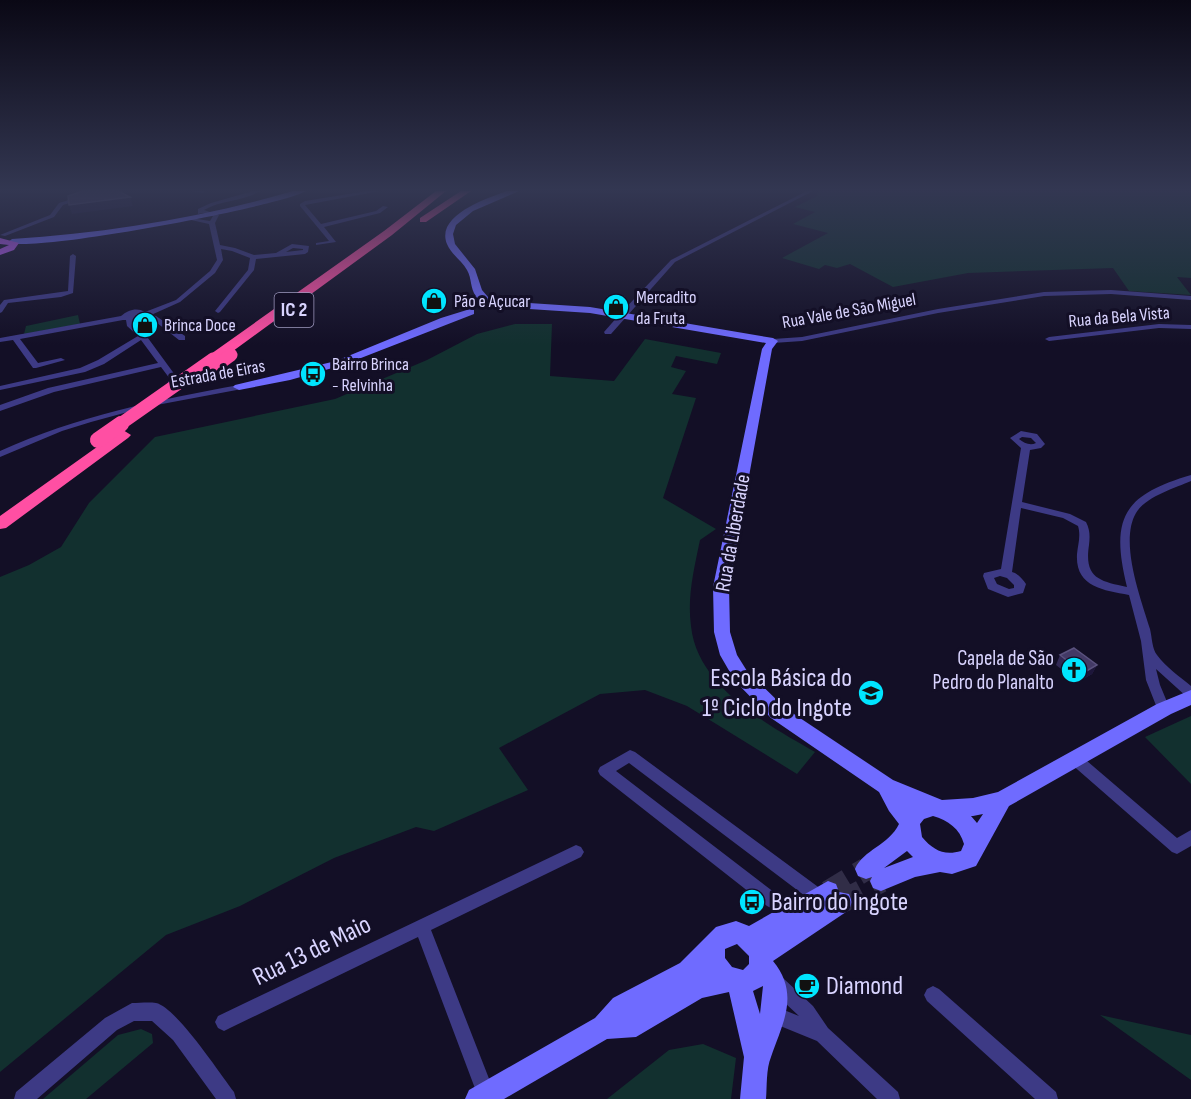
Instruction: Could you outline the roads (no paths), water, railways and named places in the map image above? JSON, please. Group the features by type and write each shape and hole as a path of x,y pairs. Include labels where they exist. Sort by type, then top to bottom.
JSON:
{"highway":[{"name":"IC 2","path":"0,524 231,356 378,244"},
{"name":"IC 2","path":"0,511 213,358 378,244"}],"street":[{"path":"141,314 161,309 178,301 206,278 220,260 217,242"},
{"path":"318,244 331,242"},
{"path":"451,242 476,275 477,291 483,307"},
{"path":"608,332 673,261 710,242"},
{"path":"218,250 238,250 253,257 278,254 278,266"},
{"path":"0,311 6,301 71,292 73,256"},
{"path":"218,311 250,270 253,257"},
{"path":"460,303 470,286 466,264"},
{"name":"Rua Vale de São Miguel","path":"483,307 514,305 563,307 767,344 938,311 1044,294 1111,292 1191,298"},
{"path":"460,303 470,298 483,307"},
{"path":"460,303 483,307"},
{"name":"Estrada de Eiras","path":"440,320 460,303"},
{"name":"Estrada de Eiras","path":"0,454 63,426 125,408 279,380 345,361 440,320 483,307"},
{"path":"161,401 174,379 142,336 130,324 127,313 154,317 182,338"},
{"path":"0,340 127,319"},
{"name":"Rua da Bela Vista","path":"1049,339 1159,326 1191,327"},
{"path":"0,388 82,370 101,362 142,336"},
{"path":"15,338 36,366 61,360"},
{"name":"Rua da Liberdade","path":"767,344 721,587 722,632 729,655 741,676 756,694 778,713 886,786 938,808"},
{"path":"0,408 51,390 163,364"},
{"path":"1006,573 1026,446"},
{"path":"1164,709 1150,671 1151,657 1133,592 1126,540 1128,519 1131,511 1145,500 1191,478"},
{"path":"1016,504 1066,516 1082,524 1086,534 1081,562 1086,575 1101,584 1133,592"},
{"path":"1002,800 968,860 960,864 916,865 874,875 898,844 918,811 972,807 1002,800 1191,695 1151,657"},
{"path":"604,1027 636,1024 698,987 753,979 762,960 830,897 630,756 605,771 772,901"},
{"path":"1075,759 1177,847 1191,837"},
{"name":"Rua da Liberdade","path":"886,786 909,825"},
{"path":"938,808 961,819 968,827 975,845"},
{"path":"909,825 918,849 940,863"},
{"name":"Rua 13 de Maio","path":"224,1022 576,852"},
{"path":"422,927 482,1097 604,1027 622,1007 688,971 713,948 717,940 729,933 744,934 822,1034 884,1096"},
{"path":"713,948 713,962 722,975 733,981 745,1001 757,1057 753,1099"},
{"path":"757,1057 770,1033 774,1015 762,960"},
{"path":"933,995 1049,1099"},
{"path":"23,1099 111,1024 132,1012 156,1012 179,1034 227,1099"},
{"path":"774,1015 822,1034"}],"tunnel":[{"path":"828,892 866,869"},
{"path":"841,902 881,881"}],"place":[{"name":"Pão e Açucar","path":"434,301"},
{"name":"Mercadito da Fruta","path":"616,307"},
{"name":"Brinca Doce","path":"145,325"},
{"name":"Bairro Brinca - Relvinha","path":"313,374"},
{"name":"Capela de São Pedro do Planalto","path":"1074,670"},
{"name":"Escola Básica do 1º Ciclo do Ingote","path":"871,693"},
{"name":"Bairro do Ingote","path":"752,902"},
{"name":"Diamond","path":"807,986"}]}
